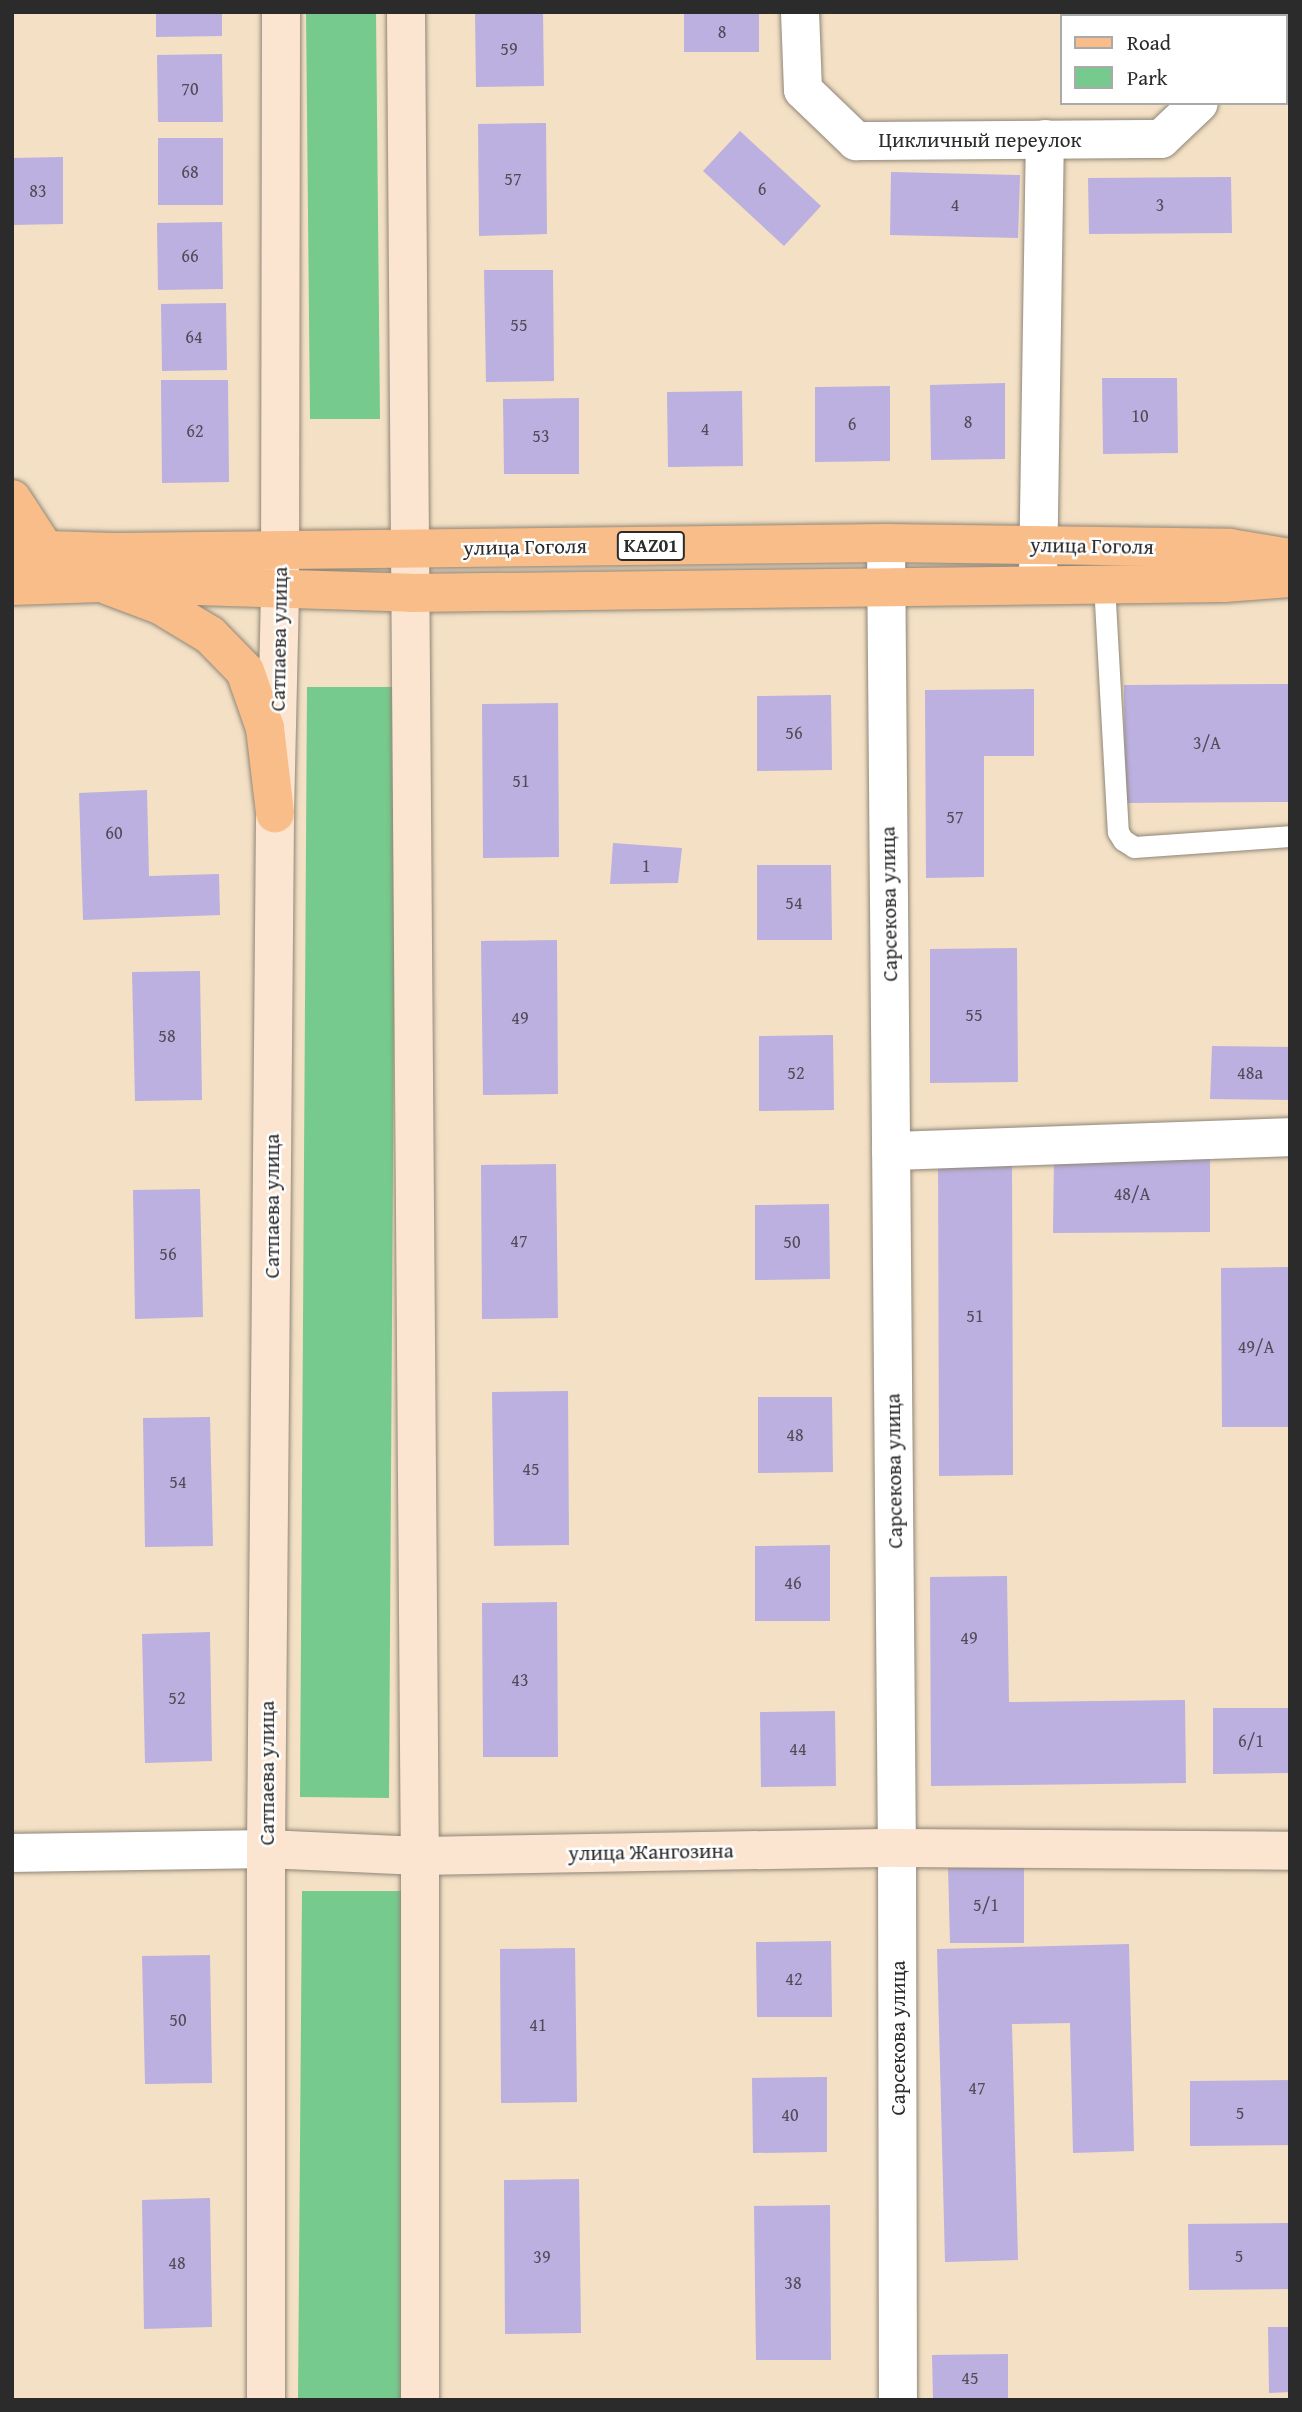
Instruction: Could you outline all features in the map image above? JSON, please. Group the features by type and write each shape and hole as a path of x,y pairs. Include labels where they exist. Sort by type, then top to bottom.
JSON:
{"main road":[{"name":"Сатпаева улица","path":"266,2400 266,1849 275,813 280,591 281,12"},
{"path":"406,12 420,1856 420,2400"},
{"path":"12,499 28,549 89,583 160,605 210,635 245,671 265,728 275,813"},
{"name":"улица Гоголя","path":"28,549 115,552 886,543 1230,548 1290,558"},
{"name":"улица Гоголя","path":"12,586 89,583 411,593 1224,583 1290,578"},
{"name":"улица Жангозина","path":"266,1849 420,1856 897,1848 1290,1851"}],"street":[{"name":"Цикличный переулок","path":"800,12 803,90 856,141 1161,139 1197,105"},
{"path":"1038,585 1045,139"},
{"name":"Сарсекова улица","path":"886,543 897,1848 898,2400"},
{"path":"891,1152 1290,1137"},
{"name":"улица Жангозина","path":"12,1853 266,1849"}],"lane":[{"path":"1104,584 1118,832 1123,841 1133,847 1290,836"}],"green space":[{"path":"306,12 376,12 380,419 310,419"},
{"path":"307,687 396,687 389,1798 300,1797"},
{"path":"302,1891 404,1891 401,2400 298,2400"}],"building":[{"path":"156,12 222,12 222,36 156,37"},
{"path":"475,12 543,12 544,86 476,87"},
{"path":"684,12 759,12 759,52 684,52"},
{"path":"1290,12 1290,74 1288,14 1257,14"},
{"path":"222,54 223,122 158,122 157,55"},
{"path":"546,123 547,234 479,236 478,124"},
{"path":"740,131 821,206 784,246 703,171"},
{"path":"158,138 223,138 223,205 158,205"},
{"path":"63,157 63,224 12,225 12,158"},
{"path":"891,172 1020,175 1018,238 890,235"},
{"path":"1231,177 1232,233 1089,234 1088,178"},
{"path":"222,222 223,289 158,290 157,223"},
{"path":"484,270 553,270 554,381 486,382"},
{"path":"226,303 227,370 162,371 161,304"},
{"path":"1102,378 1177,378 1178,453 1103,454"},
{"path":"161,380 228,380 229,482 162,483"},
{"path":"1005,383 1005,459 931,460 930,385"},
{"path":"890,386 890,461 815,462 815,387"},
{"path":"742,391 743,466 668,467 667,392"},
{"path":"579,398 579,474 504,474 503,399"},
{"path":"1290,684 1290,802 1125,803 1124,685"},
{"path":"1034,689 1034,756 984,756 984,877 926,878 925,690"},
{"path":"831,695 832,770 757,771 757,696"},
{"path":"558,703 559,857 483,858 482,704"},
{"path":"147,790 149,876 219,874 220,915 83,920 79,793"},
{"path":"613,843 682,848 678,883 610,884"},
{"path":"757,865 831,865 832,940 757,940"},
{"path":"557,940 558,1094 483,1095 481,941"},
{"path":"1017,948 1018,1082 930,1083 930,949"},
{"path":"200,971 202,1100 135,1101 132,972"},
{"path":"833,1035 834,1110 759,1111 759,1036"},
{"path":"1212,1046 1290,1047 1290,1100 1210,1099"},
{"path":"1210,1155 1210,1232 1053,1233 1054,1156"},
{"path":"938,1156 1012,1156 1013,1475 939,1476"},
{"path":"556,1164 558,1318 482,1319 481,1165"},
{"path":"200,1189 203,1317 135,1319 133,1190"},
{"path":"829,1204 830,1279 755,1280 755,1205"},
{"path":"1290,1267 1290,1427 1222,1427 1221,1268"},
{"path":"568,1391 569,1545 494,1546 492,1392"},
{"path":"758,1397 832,1397 833,1472 758,1473"},
{"path":"210,1417 213,1546 145,1547 143,1418"},
{"path":"830,1545 830,1621 755,1621 755,1546"},
{"path":"1007,1576 1009,1702 1185,1700 1186,1783 931,1786 930,1577"},
{"path":"557,1602 558,1757 483,1757 482,1603"},
{"path":"210,1632 212,1761 145,1763 142,1634"},
{"path":"1213,1708 1290,1708 1290,1773 1213,1774"},
{"path":"835,1711 836,1786 761,1787 760,1712"},
{"path":"948,1868 1024,1868 1024,1943 950,1943"},
{"path":"831,1941 832,2017 757,2017 756,1942"},
{"path":"1129,1944 1134,2151 1073,2153 1070,2023 1012,2024 1018,2260 945,2262 937,1949"},
{"path":"575,1948 577,2102 501,2103 500,1949"},
{"path":"210,1955 212,2083 145,2084 142,1956"},
{"path":"827,2077 827,2152 753,2153 752,2078"},
{"path":"1290,2080 1290,2145 1190,2146 1190,2081"},
{"path":"579,2179 581,2333 505,2334 504,2180"},
{"path":"210,2198 212,2327 144,2329 142,2200"},
{"path":"830,2205 831,2360 756,2360 754,2206"},
{"path":"1290,2223 1290,2289 1189,2290 1188,2224"},
{"path":"1268,2327 1290,2327 1290,2392 1269,2393"},
{"path":"1008,2354 1008,2400 933,2400 932,2355"}]}
